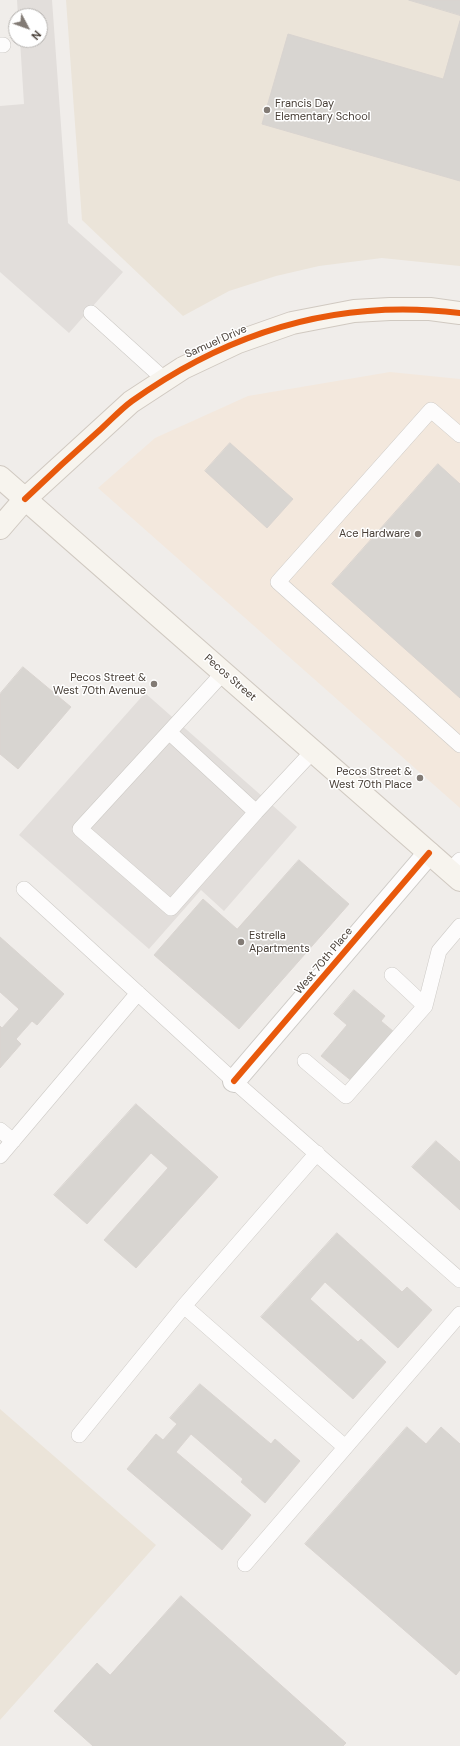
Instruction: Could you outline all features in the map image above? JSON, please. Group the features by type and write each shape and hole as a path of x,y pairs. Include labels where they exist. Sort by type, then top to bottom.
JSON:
{"main road":[{"name":"Samuel Drive","path":"0,528 25,499 131,402 183,368 238,342 292,322 354,311 430,309 460,313"},
{"name":"Pecos Street","path":"0,477 429,853 457,870"}],"street":[{"name":"West 70th Place","path":"234,1081 429,853"}],"lane":[{"path":"91,313 165,380"},
{"path":"460,435 431,410 278,582 460,745"},
{"path":"224,672 80,829 171,908 256,812 313,751"},
{"path":"169,732 256,812"},
{"path":"24,889 234,1081 460,1280"},
{"path":"305,1061 346,1096 426,1006 439,951 460,926"},
{"path":"392,975 426,1006"},
{"path":"0,1156 138,993"},
{"path":"0,1130 13,1141"},
{"path":"79,1435 184,1306 317,1154"},
{"path":"184,1306 345,1447"},
{"path":"245,1564 460,1314"}],"shaded area":[{"path":"17,0 52,0 68,223 123,272 69,333 0,272 0,106 24,104 20,48 48,48 48,8 18,8"},
{"name":"Francis Day Elementary School","path":"66,0 460,0 460,266 382,258 319,266 276,276 229,291 183,316 82,220"},
{"path":"390,372 460,379 460,808 98,488 155,438 248,396"},
{"path":"145,693 297,827 224,911 201,890 149,949 19,835"},
{"path":"0,1409 156,1545 0,1720"}],"building":[{"path":"409,0 460,0 460,15"},
{"path":"460,21 460,181 262,124 288,34 443,79"},
{"path":"230,443 293,499 267,528 205,471"},
{"name":"Ace Hardware","path":"438,464 460,484 460,698 332,584"},
{"path":"23,667 71,707 18,769 0,754 0,694"},
{"name":"Estrella Apartments","path":"299,860 349,904 239,1029 154,955 203,899 237,929"},
{"path":"0,937 64,994 37,1025 32,1021 16,1039 21,1044 0,1068 0,1026 2,1028 19,1009 0,992"},
{"path":"354,990 385,1016 381,1021 394,1032 353,1082 321,1056 347,1025 334,1014"},
{"path":"136,1104 218,1177 136,1268 104,1240 168,1168 151,1153 87,1224 54,1195"},
{"path":"436,1141 460,1162 460,1210 412,1167"},
{"path":"337,1233 402,1292 407,1287 432,1310 398,1348 325,1282 310,1299 358,1342 361,1339 386,1362 353,1399 261,1317"},
{"path":"200,1384 271,1444 275,1439 300,1461 265,1503 241,1482 243,1479 191,1434 176,1452 251,1515 222,1550 127,1469 156,1434 163,1440 177,1424 170,1418"},
{"path":"407,1427 426,1444 441,1427 460,1444 460,1670 456,1675 305,1544"},
{"path":"181,1596 346,1743 343,1746 93,1746 54,1711 97,1663 110,1675"}],"cycle path":[{"path":"25,499 132,401 169,377 208,356 247,338 288,325 329,316 372,311 415,310 460,313"},
{"path":"234,1081 429,853"}],"place":[{"name":"Francis Day Elementary School","path":"267,110"},
{"name":"Ace Hardware","path":"418,534"},
{"name":"Pecos Street & West 70th Avenue","path":"154,684"},
{"name":"Pecos Street & West 70th Place","path":"420,778"},
{"name":"Estrella Apartments","path":"241,942"}]}
